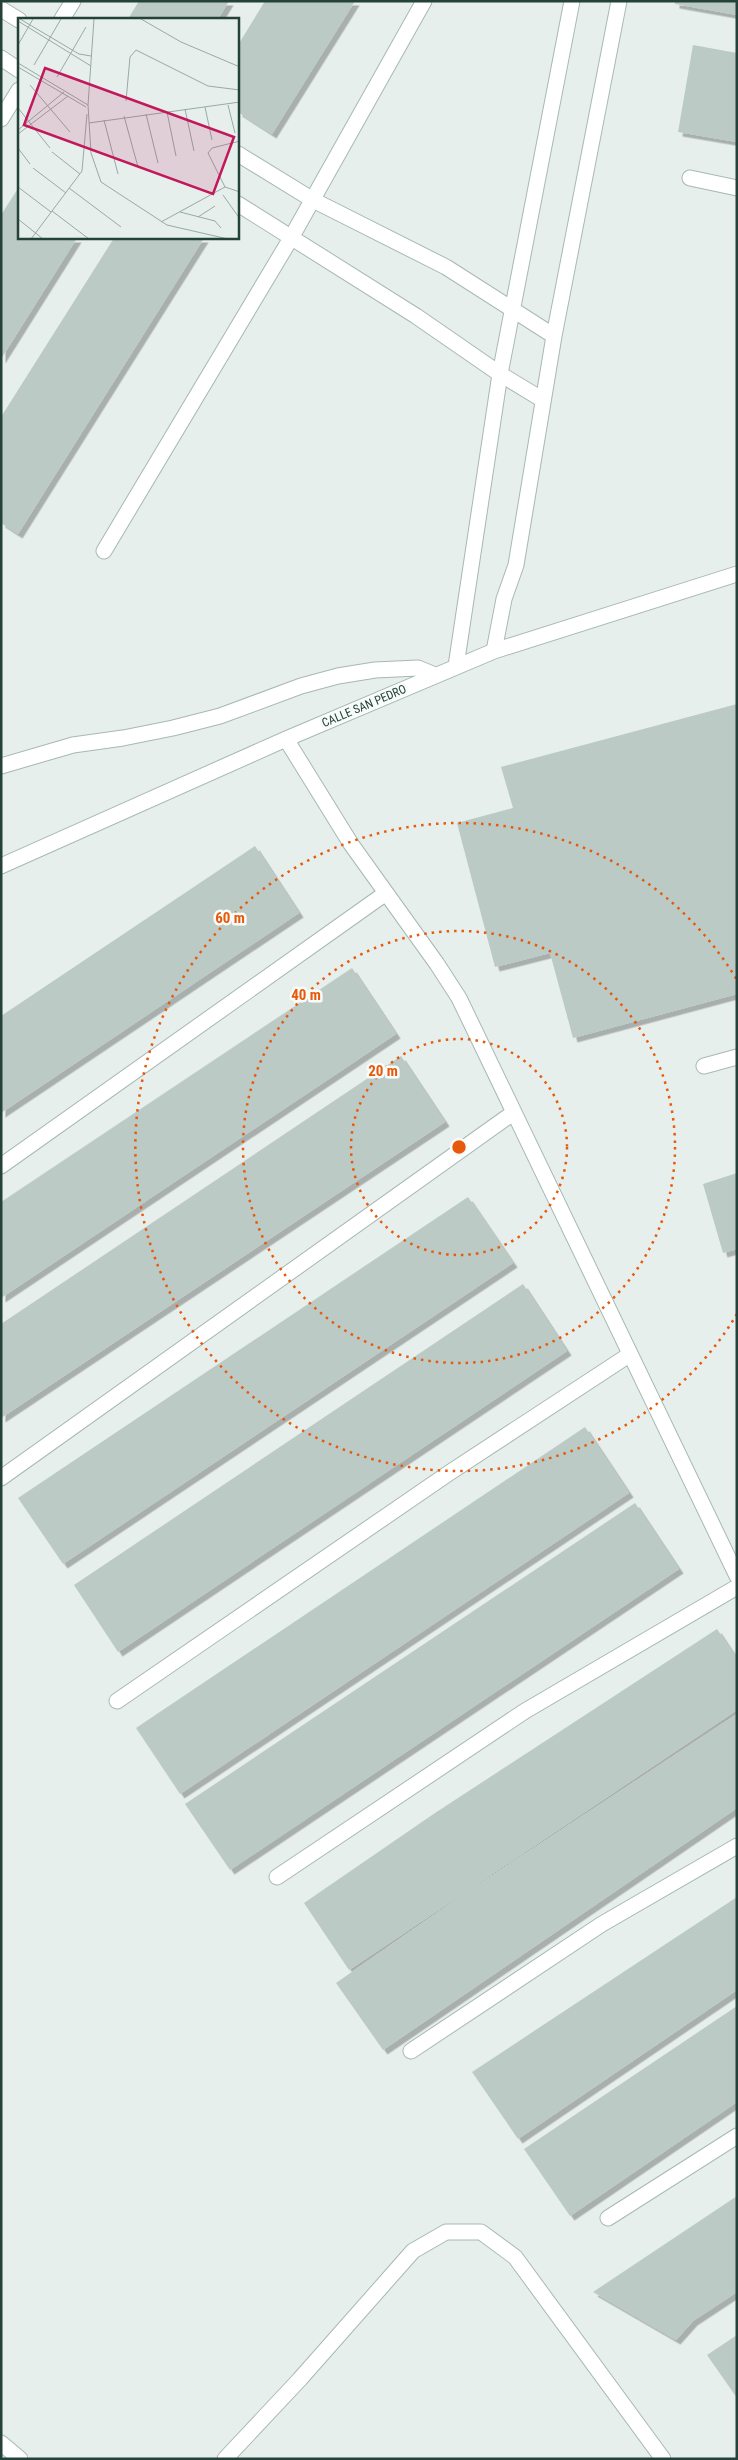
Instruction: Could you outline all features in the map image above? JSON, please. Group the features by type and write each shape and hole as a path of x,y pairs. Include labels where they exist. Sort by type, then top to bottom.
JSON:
{"street":[{"path":"63,18 73,1"},
{"path":"104,551 291,238 424,1"},
{"path":"456,666 500,374 514,310 572,1"},
{"path":"494,651 504,599 516,565 554,336 619,1"},
{"path":"1,9 18,19"},
{"path":"1,58 18,69"},
{"path":"1,119 18,92"},
{"path":"239,155 313,200 446,267 554,336"},
{"path":"690,178 737,188"},
{"path":"239,205 416,316 500,374 543,400"},
{"name":"CALLE SAN PEDRO","path":"1,866 286,739 456,666 494,651 737,574"},
{"path":"1,766 73,745 123,738 220,716 301,686 338,676 375,670 418,668 435,675"},
{"path":"286,739 351,844 437,964 459,998 737,1576"},
{"path":"1,1166 386,893"},
{"path":"704,1066 737,1057"},
{"path":"1,1478 514,1113"},
{"path":"117,1701 449,1473 630,1355"},
{"path":"276,1877 526,1711 737,1586"},
{"path":"411,2051 602,1924 737,1846"},
{"path":"608,2218 737,2136"},
{"path":"225,2459 300,2379 414,2251 446,2232 481,2232 515,2257 663,2459"},
{"path":"1,2443 20,2459"}],"building":[{"path":"139,1 229,1 219,18 129,18"},
{"path":"265,1 355,1 272,134 239,113 239,43"},
{"path":"675,1 737,1 737,15 675,4"},
{"path":"693,45 737,53 737,142 678,132"},
{"path":"18,189 18,239 76,239 1,359 1,215"},
{"path":"113,239 203,239 18,534 1,523 1,417"},
{"path":"737,704 737,994 573,1038 550,953 495,967 457,823 513,808 501,767"},
{"path":"255,846 299,913 1,1113 1,1016"},
{"path":"352,968 396,1034 1,1298 1,1202"},
{"path":"401,1056 445,1122 1,1418 1,1324"},
{"path":"737,1173 737,1249 723,1253 703,1184"},
{"path":"468,1197 513,1263 63,1564 18,1498"},
{"path":"523,1284 567,1351 118,1652 74,1585"},
{"path":"585,1427 629,1493 180,1794 136,1728"},
{"path":"635,1503 679,1569 230,1870 185,1804"},
{"path":"717,1629 737,1659 737,1710 349,1970 304,1903 435,1813"},
{"path":"737,1714 737,1808 383,2050 336,1983 467,1892"},
{"path":"737,1897 737,1990 518,2139 472,2072"},
{"path":"737,2006 737,2102 570,2216 524,2149"},
{"path":"737,2196 737,2292 693,2321 676,2340 593,2292"},
{"path":"737,2335 737,2398 707,2355"}]}
